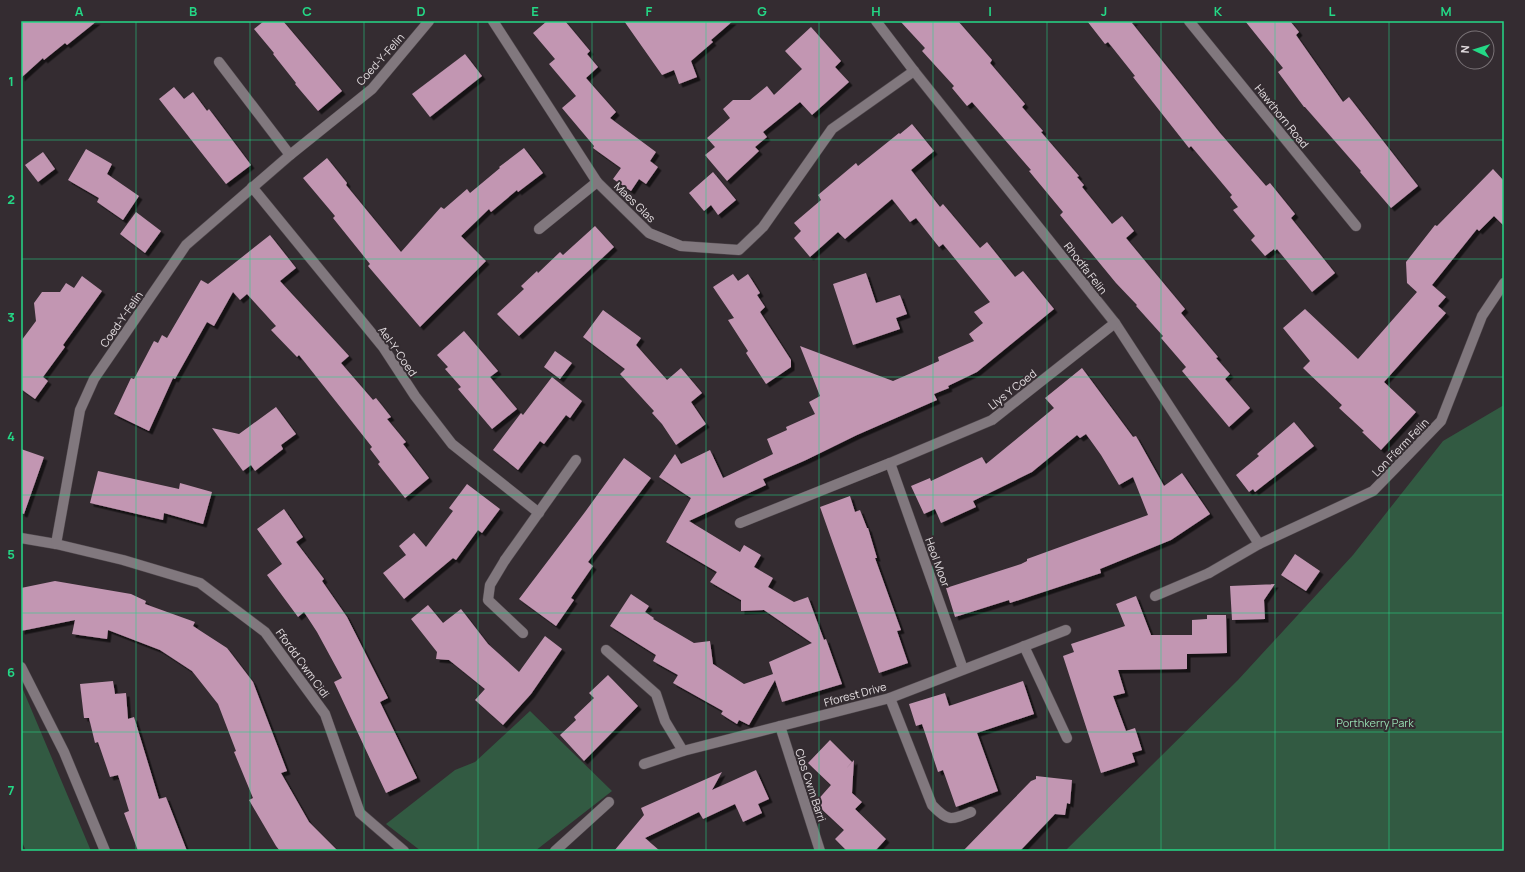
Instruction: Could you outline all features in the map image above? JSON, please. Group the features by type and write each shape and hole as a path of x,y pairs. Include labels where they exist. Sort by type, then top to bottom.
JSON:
{"street":[{"name":"Coed-Y-Felin","path":"56,544 80,410 94,379 186,245 290,155 372,89 429,21"},
{"name":"Maes Glas","path":"493,21 597,182 649,233 681,246 739,250 763,227 832,129 914,71"},
{"name":"Rhodfa Felin","path":"876,21 914,71 1115,323 1259,544"},
{"name":"Hawthorn Road","path":"1189,21 1356,226"},
{"path":"219,62 290,155"},
{"path":"539,229 597,182"},
{"name":"Ael-Y-Coed","path":"252,187 383,347 415,396 452,444 539,513"},
{"name":"Lon Fferm Felin","path":"1155,596 1208,573 1259,544 1373,491 1441,421 1482,316 1504,283"},
{"name":"Llys Y Coed","path":"740,523 890,463 992,420 1115,323"},
{"path":"523,633 488,600 490,585 505,560 576,460"},
{"name":"Heol Moor","path":"890,463 963,669"},
{"name":"Ffordd Cwm Cidi","path":"21,538 56,544 123,560 200,583 265,632 325,714 360,813 404,851"},
{"name":"Fforest Drive","path":"644,764 683,751 890,698 1066,630"},
{"path":"1024,646 1067,738"},
{"path":"606,650 656,694 665,721 683,751"},
{"path":"21,668 64,752 106,851"},
{"path":"890,698 932,805 943,817 955,818 971,812"},
{"name":"Clos Cwm Barri","path":"780,726 820,851"},
{"path":"555,851 609,802"}],"green space":[{"name":"Porthkerry Park","path":"1504,405 1504,851 1065,851 1238,680 1353,555 1443,441"},
{"path":"21,685 91,851 26,851 21,840"},
{"path":"530,711 612,791 535,851 421,851 386,824 455,770 475,762"}],"building":[{"path":"21,21 97,21 67,45 65,43 44,60 43,58 21,78"},
{"path":"264,21 283,21 342,91 318,111 295,84 296,83 273,54 274,53 254,29"},
{"path":"547,21 565,21 590,51 587,54 598,67 586,78 616,112 610,118 656,152 650,161 658,167 646,184 639,179 631,191 613,179 621,168 593,148 594,146 562,108 576,96 549,64 555,59 533,33"},
{"path":"624,21 733,21 711,40 713,42 691,61 697,77 679,84 674,70 662,75"},
{"path":"900,21 958,21 992,60 990,63 1025,104 1022,107 1043,131 1041,132 1079,176 1077,177 1084,185 1082,187 1112,224 1122,216 1134,231 1126,238 1185,309 1181,313 1218,357 1216,358 1230,374 1225,379 1250,408 1229,427 1182,371 1186,367 1161,338 1163,336 1116,283 1060,215 1063,212 1029,171 1031,170 972,102 967,106 952,88 954,86 922,51 925,48"},
{"path":"1087,21 1135,21 1132,23 1220,133 1266,186 1270,183 1295,214 1291,218 1335,273 1312,292 1277,249 1275,251 1274,249 1265,256 1251,240 1255,236 1233,210 1238,207 1230,197 1232,195 1191,146 1189,148 1133,77 1135,76 1108,42 1105,44"},
{"path":"1245,21 1290,21 1299,32 1296,35 1343,102 1349,97 1418,186 1391,208 1360,172 1361,171 1304,107 1278,72 1283,68"},
{"path":"811,27 841,61 835,67 849,82 812,115 800,102 763,132 767,137 755,147 759,151 727,181 705,155 715,147 707,138 730,118 723,109 733,100 750,100 767,86 774,95 802,69 785,51"},
{"path":"465,54 482,76 430,117 412,94"},
{"path":"174,87 184,99 193,92 207,111 209,109 251,165 226,184 159,99"},
{"path":"912,124 934,151 911,170 940,207 943,204 980,248 987,242 1015,277 1023,271 1054,309 977,372 948,386 949,388 934,394 937,400 857,435 763,479 766,485 689,521 740,552 744,545 761,555 754,567 773,578 768,587 794,602 808,597 824,640 826,639 842,684 782,702 775,680 749,725 739,720 737,724 721,714 723,711 673,683 678,675 653,661 656,655 610,626 631,594 649,606 645,612 654,618 653,619 694,643 710,641 713,664 744,684 773,674 769,662 812,643 764,610 741,611 741,600 710,582 717,572 666,542 691,498 659,477 675,454 681,464 710,450 723,478 773,454 767,439 787,430 786,427 815,414 809,402 820,396 800,346 893,381 939,361 938,357 974,341 969,334 983,323 974,312 990,302 943,244 939,247 916,218 910,222 892,199 845,239 838,232 810,257 794,238 801,231 794,223 821,200 818,195 856,163 858,166"},
{"path":"524,148 543,173 518,192 517,190 491,212 489,209 461,236 486,261 420,327 368,266 370,264 333,218 335,216 303,178 327,158 347,183 346,185 401,252 441,207 444,209 467,189 470,193 500,168 499,167"},
{"path":"86,149 112,164 107,174 139,196 123,220 97,202 99,198 68,180"},
{"path":"43,152 55,169 38,182 25,165"},
{"path":"1493,169 1504,181 1504,226 1494,216 1479,231 1477,229 1432,285 1446,297 1438,306 1446,313 1384,382 1416,412 1381,450 1362,432 1364,431 1339,408 1342,405 1303,368 1310,361 1283,328 1305,309 1358,359 1417,292 1407,283 1406,262 1435,225 1437,226"},
{"path":"713,172 736,200 718,215 711,205 704,211 689,193"},
{"path":"136,212 161,231 145,253 120,234"},
{"path":"595,226 614,247 519,336 497,314 524,289 521,286 537,271 538,273 560,252 563,255"},
{"path":"270,235 296,268 280,281 349,356 341,363 373,400 376,398 391,417 387,419 406,442 403,444 429,478 405,498 378,464 380,462 370,449 372,447 299,355 297,357 271,330 276,326 247,294 240,300 233,292 214,326 207,322 175,379 173,378 149,431 114,414 131,378 134,379 154,341 158,343 162,335 167,338 201,280 208,284"},
{"path":"866,273 876,303 900,295 907,314 896,318 900,329 853,345 833,284"},
{"path":"733,274 738,281 748,274 760,293 757,295 765,307 760,312 791,360 791,367 766,384 746,353 748,351 728,320 734,318 713,287"},
{"path":"82,276 102,291 63,345 65,347 43,377 48,381 35,399 21,389 21,341 36,321 34,303 42,292 60,292 66,283 74,288"},
{"path":"603,310 641,338 636,345 667,380 681,368 702,393 691,402 706,424 676,445 662,424 652,413 654,411 620,374 625,369 583,337"},
{"path":"464,331 498,371 490,377 517,409 492,429 458,389 461,387 445,369 448,367 437,355"},
{"path":"555,351 572,363 560,379 544,367"},
{"path":"1082,368 1133,437 1136,436 1164,486 1182,473 1210,514 1171,540 1100,569 1101,573 1010,603 1009,600 955,617 946,588 1021,564 1027,561 1027,559 1148,515 1133,477 1119,485 1086,434 1080,438 1077,435 1032,472 973,501 976,507 941,523 935,509 924,514 911,486 930,478 931,481 982,457 986,464 1054,408 1045,398"},
{"path":"552,377 582,401 570,418 566,415 544,444 540,441 518,470 493,450 521,413 523,415"},
{"path":"276,407 296,434 281,445 283,449 255,471 251,465 243,471 212,428 239,434"},
{"path":"1294,422 1314,446 1255,492 1253,489 1249,492 1236,475 1259,456 1257,454"},
{"path":"21,449 44,457 24,514 21,513"},
{"path":"624,458 651,478 588,562 593,566 571,598 574,600 556,626 519,599"},
{"path":"98,471 179,489 180,483 212,492 203,524 164,513 163,520 90,503"},
{"path":"467,484 500,509 482,533 478,530 456,560 453,558 404,599 383,573 406,555 399,546 414,533 426,547 453,511 449,508"},
{"path":"850,496 855,512 860,510 868,528 877,558 875,558 901,630 897,631 908,663 879,673 820,507"},
{"path":"284,509 303,537 296,542 324,579 322,581 347,617 388,698 380,702 417,778 386,793 334,682 342,678 317,632 304,612 298,617 267,575 282,564 257,529"},
{"path":"1295,554 1320,571 1306,591 1281,575"},
{"path":"55,581 131,594 146,601 145,604 195,622 193,626 227,648 253,682 287,771 281,773 309,822 338,851 280,851 249,800 253,798 234,752 236,751 218,704 192,671 160,650 108,630 107,639 72,634 75,620 21,631 21,588"},
{"path":"1275,584 1264,600 1265,619 1232,620 1230,586"},
{"path":"1136,596 1151,635 1192,635 1192,620 1207,619 1207,615 1226,615 1227,653 1187,654 1187,669 1118,670 1125,693 1113,696 1126,731 1135,728 1142,750 1132,753 1135,762 1101,773 1063,656 1074,652 1071,644 1125,626 1116,604"},
{"path":"428,605 443,623 461,609 488,644 519,672 545,636 562,649 531,694 503,725 475,700 485,689 449,660 436,659 437,652 411,619"},
{"path":"608,675 638,706 584,761 560,735 576,720 574,717 594,698 589,693"},
{"path":"113,681 115,694 126,693 128,719 134,717 159,799 166,797 187,851 138,851 124,813 129,811 118,775 110,777 98,742 95,743 89,718 84,718 80,684"},
{"path":"1023,681 1034,714 977,733 998,791 956,807 943,770 938,772 922,724 916,726 909,704 945,693 949,706"},
{"path":"830,740 852,762 845,770 854,760 852,793 862,802 855,809 886,839 875,851 847,851 835,839 844,830 815,803 831,785 808,763"},
{"path":"756,770 769,799 758,804 762,813 743,822 735,804 703,819 699,812 645,838 660,851 614,851 644,815 641,808 722,772 712,790"},
{"path":"1036,776 1072,780 1070,804 1067,803 1065,815 1055,814 1020,851 963,851 1031,781 1036,779"}]}
